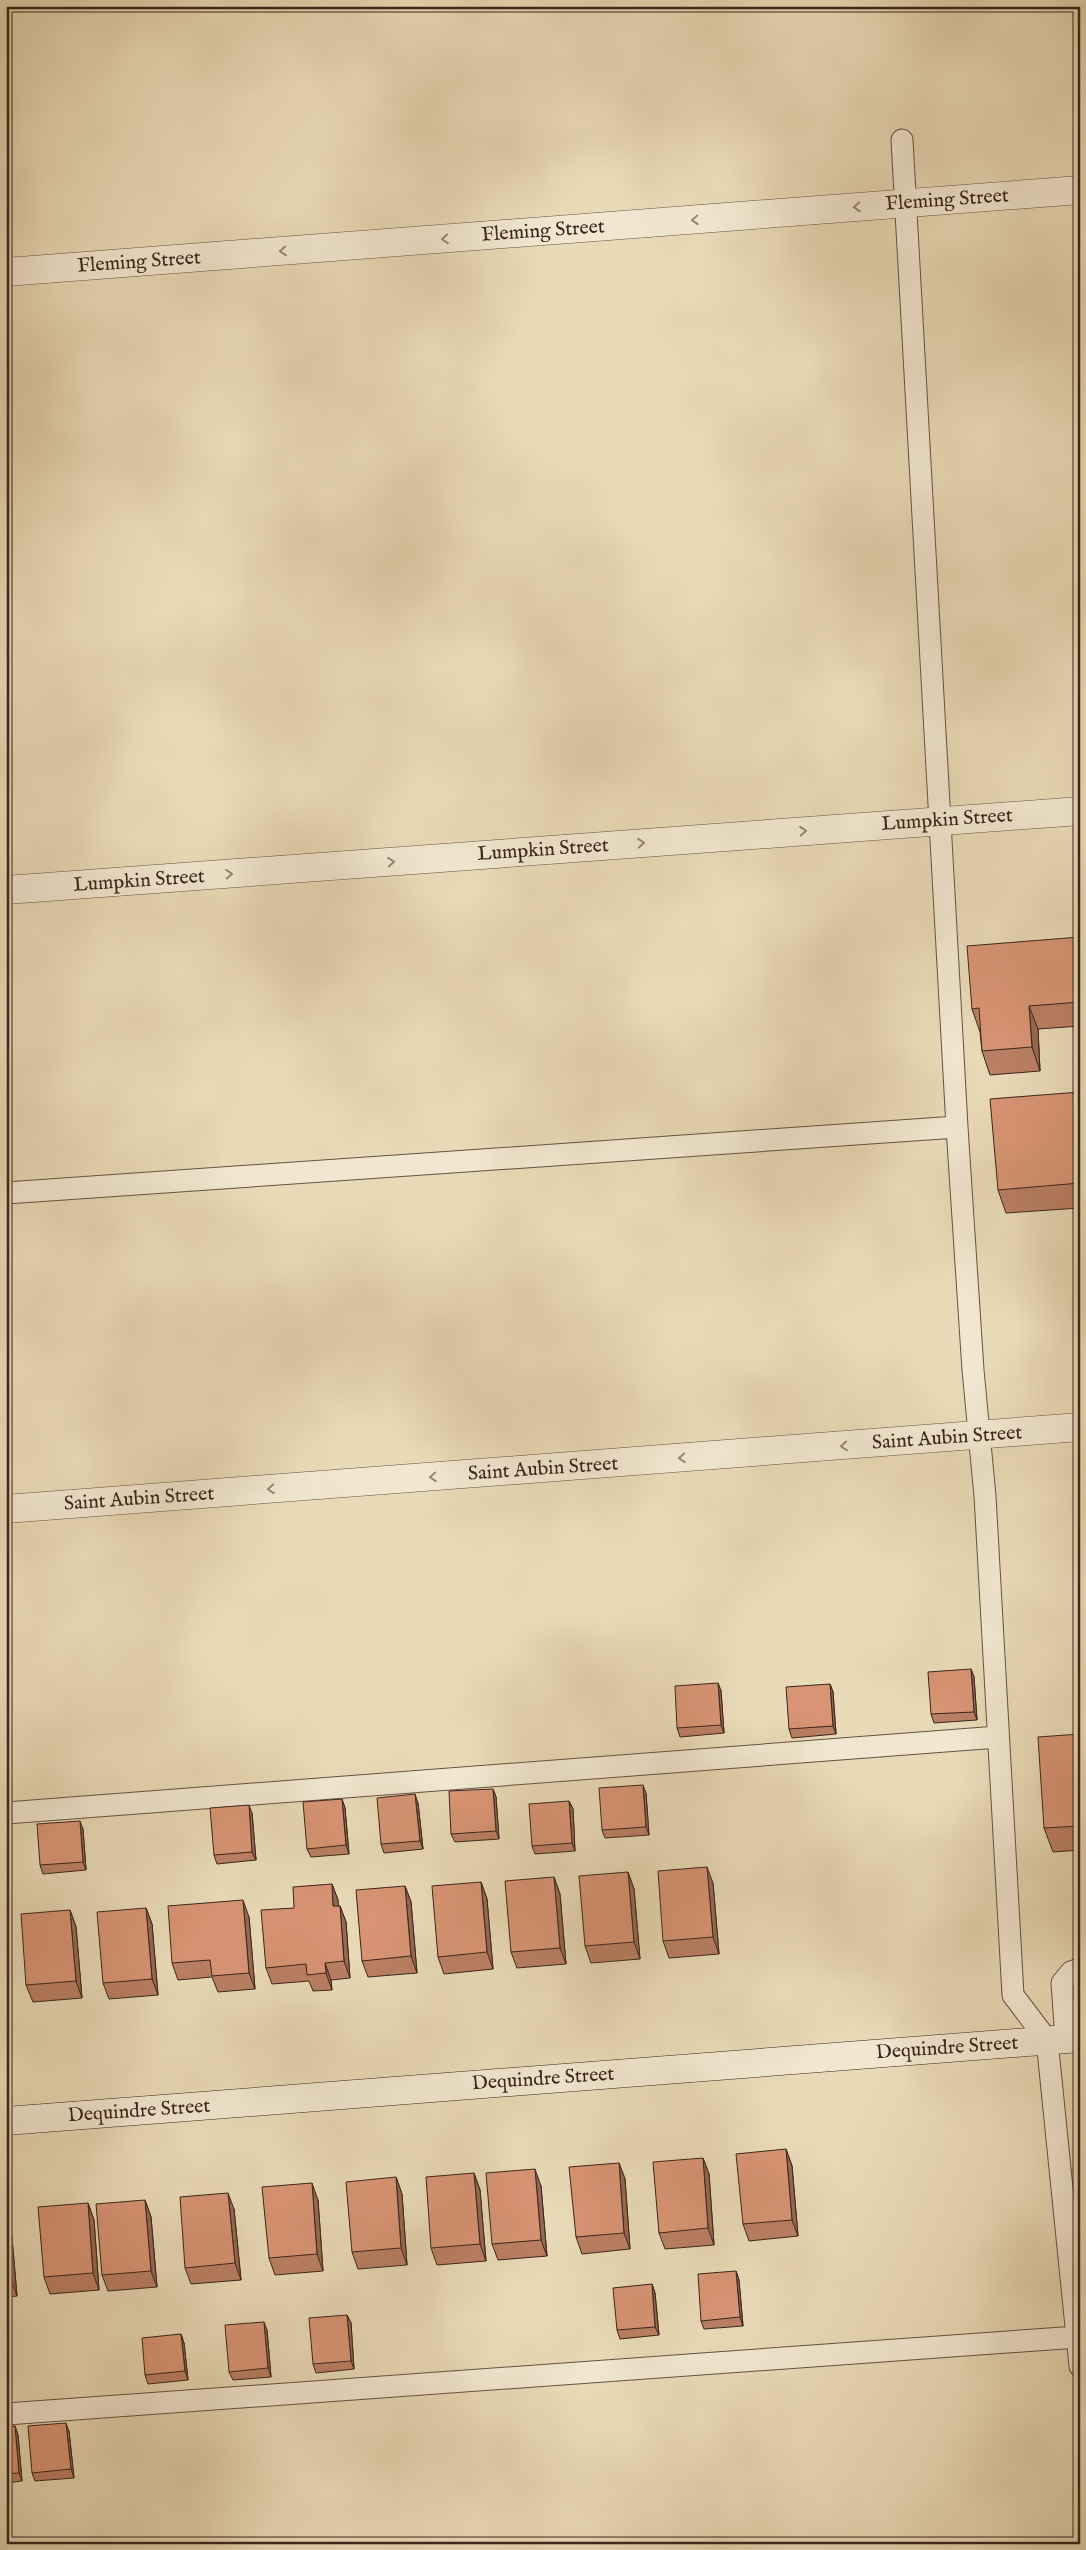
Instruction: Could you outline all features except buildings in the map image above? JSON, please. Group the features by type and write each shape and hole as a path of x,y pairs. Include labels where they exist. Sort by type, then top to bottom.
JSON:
{"street":[{"name":"Fleming Street","path":"6,272 1080,190"},
{"name":"Lumpkin Street","path":"6,890 1080,811"},
{"name":"Saint Aubin Street","path":"6,1509 1080,1427"},
{"name":"Dequindre Street","path":"6,2121 1064,2039"}],"lane":[{"path":"902,140 957,1127 973,1370 980,1436 1013,1995 1064,2039"},
{"path":"6,1193 957,1127"},
{"path":"6,1813 998,1737"},
{"path":"1080,1969 1071,1972 1062,1983 1077,2337 1080,2366"},
{"path":"6,2414 1077,2337"}]}
